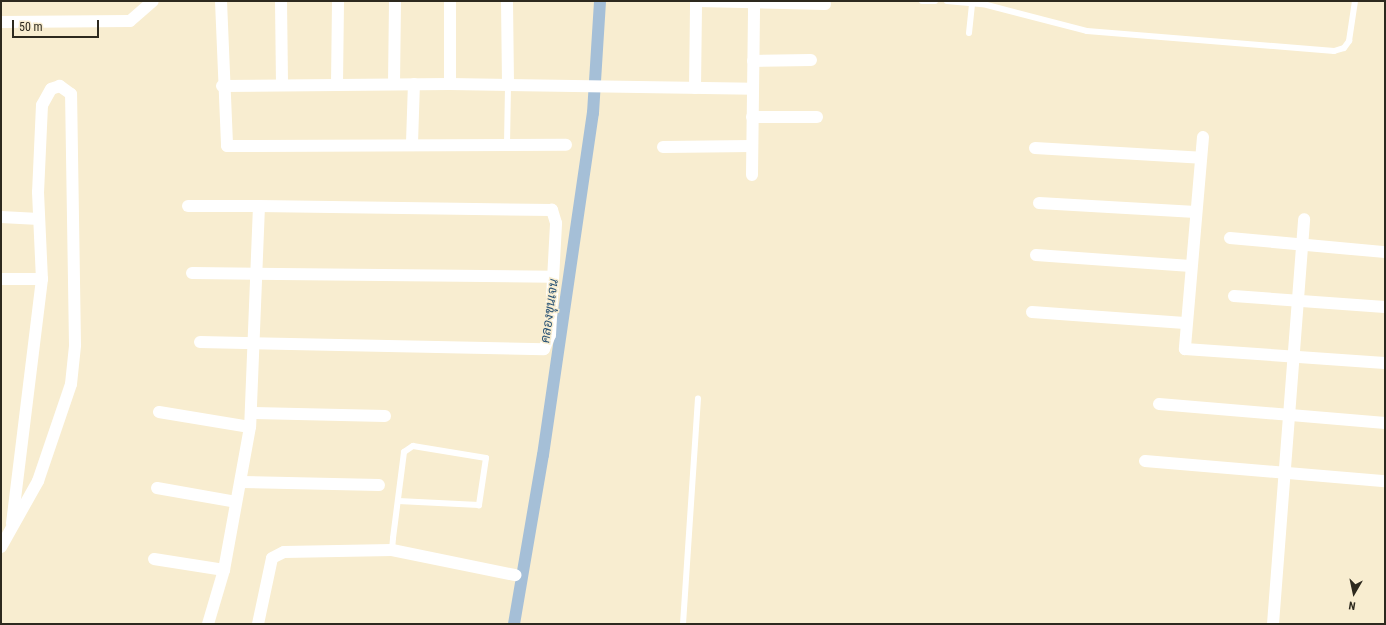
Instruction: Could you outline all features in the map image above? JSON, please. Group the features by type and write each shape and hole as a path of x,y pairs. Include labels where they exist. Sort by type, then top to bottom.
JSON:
{"street":[{"path":"1,22 130,21 152,1"},
{"path":"221,1 222,86 227,146 412,143 566,145"},
{"path":"281,1 282,84"},
{"path":"337,84 338,1"},
{"path":"394,84 395,1"},
{"path":"450,1 450,84"},
{"path":"507,1 508,85"},
{"path":"695,88 698,1 754,4 826,4"},
{"path":"752,175 754,4"},
{"path":"753,61 811,60"},
{"path":"222,86 282,84 450,84 574,87 753,88"},
{"path":"412,143 414,84"},
{"path":"1,547 12,523 38,481 54,441 71,384 73,360 71,94 60,86 51,89 42,105 39,219 42,279 12,523"},
{"path":"752,117 816,117"},
{"path":"1203,137 1185,323 1185,349 1192,352 1385,363"},
{"path":"663,147 752,146"},
{"path":"1035,148 1201,158"},
{"path":"1039,203 1196,212"},
{"path":"188,206 547,209 555,214 556,223 550,335 544,348 536,351 200,342"},
{"path":"208,624 224,570 236,502 242,482 252,413 259,273 259,206"},
{"path":"1,217 39,219"},
{"path":"1273,624 1286,472 1304,219"},
{"path":"1230,238 1385,252"},
{"path":"1036,256 1191,266"},
{"path":"192,273 552,277"},
{"path":"1,279 42,279"},
{"path":"1234,296 1385,307"},
{"path":"1032,312 1185,323"},
{"path":"1159,404 1385,422"},
{"path":"159,412 250,428"},
{"path":"252,413 386,416"},
{"path":"1145,461 1385,481"},
{"path":"242,482 380,486"},
{"path":"157,488 236,502"},
{"path":"258,624 272,558 284,552 392,550 515,575"},
{"path":"154,559 224,570"}],"lane":[{"path":"922,1 934,1"},
{"path":"947,1 972,3 1018,13 1066,29 1334,51 1344,48 1349,41 1355,1"},
{"path":"969,33 972,3"},
{"path":"507,144 508,85"},
{"path":"683,624 698,398"},
{"path":"392,550 398,501 404,452 413,446 486,458 479,505 398,501"}],"waterway":[{"name":"คลองขุนเจน","path":"514,624 543,455 593,113 600,1"}]}
